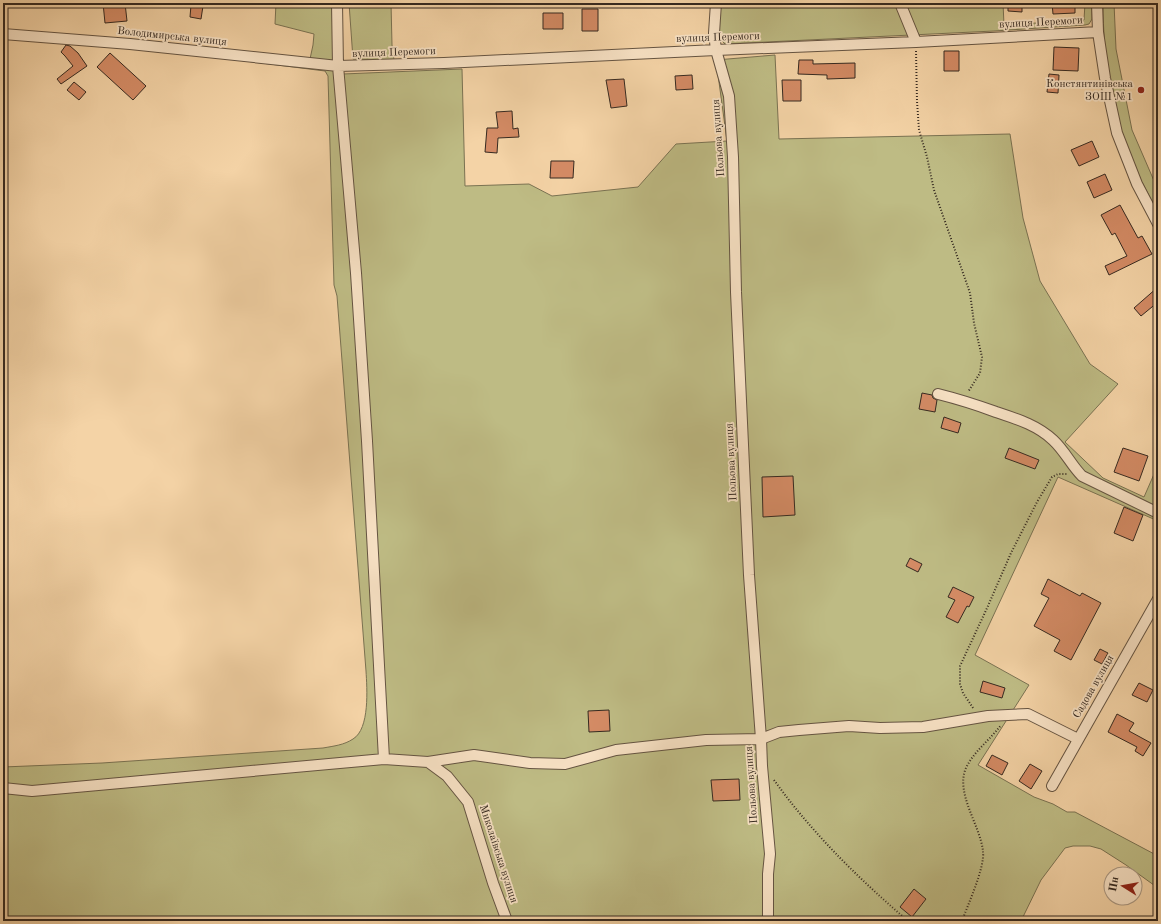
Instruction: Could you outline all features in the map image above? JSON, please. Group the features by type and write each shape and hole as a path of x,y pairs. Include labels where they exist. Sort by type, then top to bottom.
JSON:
{"street":[{"path":"337,3 338,66 356,281 367,446 384,759"},
{"name":"Польова вулиця","path":"716,3 714,34 716,50 729,96 733,157 736,292 748,567 761,739 762,773 770,854 768,874 768,921"},
{"path":"900,3 916,42"},
{"path":"1097,3 1098,32 1105,78 1117,133 1138,184 1158,224"},
{"name":"вулиця Перемоги","path":"338,66 444,63 916,42 1098,32"},
{"name":"Володимирська вулиця","path":"3,34 130,44 338,66"},
{"path":"938,394 963,400 1035,426 1054,441 1066,455 1074,468 1082,476 1158,513"},
{"name":"Садова вулиця","path":"1052,786 1158,599"},
{"path":"3,788 32,791 384,759 428,762 474,756 530,763 565,764 616,750 706,740 761,739 779,732 849,726 880,728 923,727 988,716 1028,714 1078,739"},
{"name":"Миколаївська вулиця","path":"428,762 447,776 468,802 493,883 507,921"}],"path":[{"path":"916,42 919,130 927,157 934,190 970,293 974,323 982,357 980,373 963,400"},
{"path":"988,716 976,711 963,693 960,684 960,666 1011,553 1036,502 1052,477 1058,474 1082,476"},
{"path":"962,921 980,868 983,852 980,837 966,798 964,786 966,769 1007,716"},
{"path":"773,778 791,805 810,827 844,862 908,921"}],"shaded area":[{"path":"276,3 338,3 343,74 462,69 465,186 529,184 552,196 638,187 676,144 727,141 716,60 775,55 779,139 1010,134 1023,218 1040,281 1090,364 1118,384 1065,442 1103,478 1144,497 1158,465 1158,521 1058,477 975,655 1029,685 978,765 1034,797 1053,804 1067,812 1075,812 1158,856 1158,888 1143,877 1143,866 1127,866 1101,849 1090,846 1073,846 1065,848 1041,880 1021,921 3,921 3,767 102,763 323,748 346,743 353,739 362,727 365,718 367,697 366,678 337,296 334,285 328,76 325,71 174,52 310,59 314,34 275,24"},
{"path":"349,3 391,3 392,45 394,60 353,59"},
{"path":"719,3 1003,3 1004,25 1084,20 1085,3 1092,3 1092,19 1089,24 1085,25 725,44 718,37"},
{"path":"1103,3 1114,3 1116,49 1132,130 1158,190 1158,213 1133,164 1119,125 1107,64 1103,23"}],"building":[{"path":"103,3 125,3 127,21 105,23"},
{"path":"1008,3 1022,3 1022,12 1008,11"},
{"path":"1052,3 1075,3 1075,13 1053,14"},
{"path":"191,5 203,6 201,19 190,17"},
{"path":"582,9 598,9 598,31 582,31"},
{"path":"543,13 563,13 563,29 543,29"},
{"path":"66,45 70,46 78,53 87,66 61,84 57,79 73,66 61,52"},
{"path":"1054,47 1079,48 1078,71 1053,70"},
{"path":"944,51 959,51 959,71 944,71"},
{"path":"110,53 146,86 133,100 97,67"},
{"path":"799,60 813,60 813,64 855,63 855,78 827,79 827,75 798,74"},
{"path":"1049,74 1059,75 1058,93 1047,92"},
{"path":"692,75 693,89 676,90 675,76"},
{"path":"624,79 627,106 611,108 606,80"},
{"path":"782,80 801,80 801,101 783,101"},
{"path":"74,82 86,92 79,100 67,90"},
{"path":"512,111 513,129 518,128 519,137 498,138 497,153 485,152 487,128 498,128 496,112"},
{"path":"1092,141 1099,157 1079,166 1071,150"},
{"path":"551,161 574,161 573,178 550,178"},
{"path":"1105,174 1112,190 1094,198 1087,182"},
{"path":"1120,205 1138,238 1142,236 1152,254 1109,275 1105,266 1127,256 1115,233 1112,235 1101,215"},
{"path":"1158,287 1158,302 1141,316 1134,308"},
{"path":"922,393 932,395 933,398 937,400 935,412 919,409"},
{"path":"944,417 961,423 958,433 941,428"},
{"path":"1009,448 1039,460 1035,469 1005,458"},
{"path":"1123,448 1148,456 1139,481 1114,472"},
{"path":"793,476 795,515 763,517 762,477"},
{"path":"1124,507 1143,515 1133,541 1114,533"},
{"path":"910,558 922,564 918,572 906,566"},
{"path":"1048,579 1080,596 1082,593 1101,603 1071,660 1054,651 1060,640 1034,626 1049,598 1041,594"},
{"path":"953,587 974,597 969,607 967,606 958,623 946,617 955,600 948,597"},
{"path":"1100,649 1108,653 1102,664 1094,660"},
{"path":"983,681 1005,688 1002,698 980,692"},
{"path":"1139,683 1153,690 1147,702 1132,695"},
{"path":"609,710 610,731 589,732 588,711"},
{"path":"1117,714 1134,723 1129,731 1151,743 1143,756 1135,751 1137,747 1108,732"},
{"path":"992,755 1008,763 1002,775 986,766"},
{"path":"1030,764 1042,771 1031,789 1019,781"},
{"path":"739,779 740,800 713,801 711,780"},
{"path":"914,889 926,899 912,917 900,907"}],"place":[{"name":"Констянтинівська ЗОШ №1","path":"1141,90"}]}
